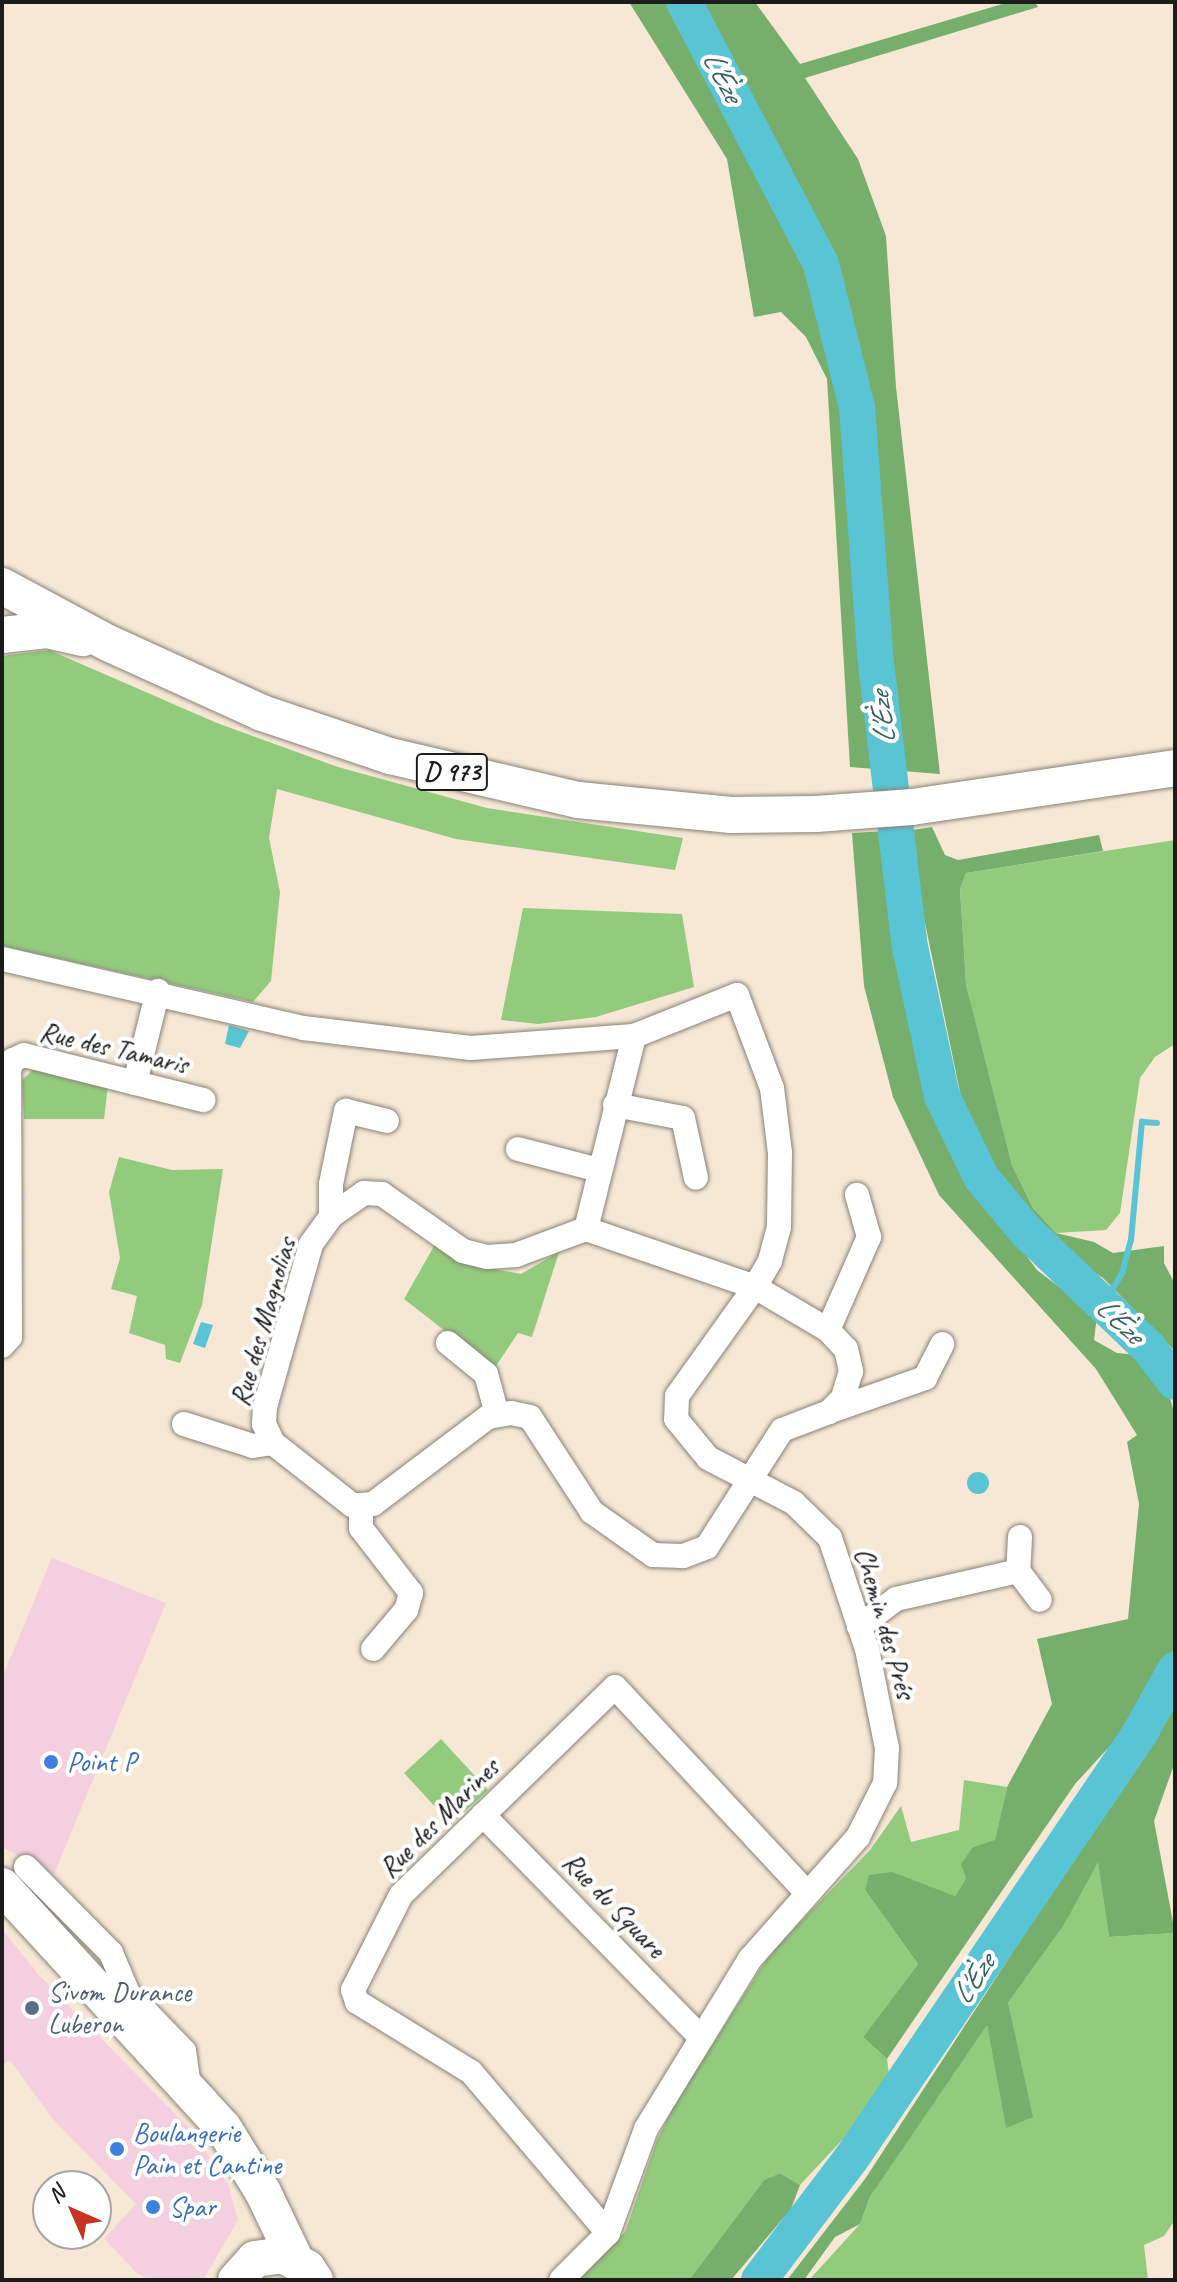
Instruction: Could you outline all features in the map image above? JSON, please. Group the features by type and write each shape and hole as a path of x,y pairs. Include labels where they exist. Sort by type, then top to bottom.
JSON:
{"main road":[{"name":"D 973","path":"2,586 108,643 299,727 495,783 651,810 816,814 978,798 1175,768"},
{"name":"D 973","path":"2,635 47,630 108,643"},
{"path":"14,1876 223,2127 305,2270"},
{"path":"240,2274 256,2223 252,2173"},
{"path":"240,2274 268,2255 305,2270"}],"street":[{"path":"2,959 158,991 303,1028 471,1048 634,1036 586,1229 755,1287 828,1330 846,1349 851,1371 843,1398 829,1412"},
{"path":"135,1083 158,991"},
{"name":"Chemin des Prés","path":"561,2280 608,2233 646,2129 750,1959 806,1892 858,1837 885,1783 887,1748 859,1627 830,1538 794,1503 708,1458 676,1419 677,1396 770,1261 779,1227 780,1153 772,1088 737,995 634,1036"},
{"name":"Rue des Tamaris","path":"2,1346 10,1337 9,1070 13,1060 24,1055 203,1100"},
{"path":"615,1105 683,1118 696,1178"},
{"path":"331,1216 331,1184 346,1111 387,1121"},
{"path":"518,1149 599,1170"},
{"name":"Rue des Magnolias","path":"361,1505 352,1505 273,1443 264,1424 265,1407 311,1244 331,1216 364,1193 382,1194 463,1251 487,1257 521,1254 586,1229"},
{"path":"828,1330 869,1237 857,1195"},
{"path":"448,1343 486,1374 497,1414"},
{"path":"373,1649 406,1610 411,1593 361,1528 361,1505 373,1504 497,1414 530,1417 592,1512 653,1555 683,1556 707,1547 782,1430 925,1378 942,1344"},
{"path":"184,1424 253,1446 273,1443"},
{"path":"1020,1537 1018,1571 1040,1600"},
{"path":"859,1627 896,1599 1018,1571"},
{"name":"Rue des Marines","path":"608,2233 471,2072 357,2002 353,1990 401,1895 615,1687 806,1892"},
{"name":"Rue du Square","path":"483,1815 701,2038"}],"shaded area":[{"name":"Point P","path":"52,1558 166,1603 54,1874 2,1847 2,1678"},
{"path":"2,1929 38,1974 191,2130 228,2184 238,2220 203,2280 151,2280 138,2274 112,2247 112,2230 136,2204 112,2179 112,2170 103,2170 52,2118 10,2060 2,2065"}],"green space":[{"path":"629,2 755,2 800,64 1009,2 1035,2 1038,7 805,78 858,159 886,236 896,387 940,774 850,767 827,379 806,337 781,312 754,317 727,159"},
{"path":"49,650 217,723 338,767 487,808 683,838 675,870 456,839 277,789 269,838 280,892 271,981 253,1002 2,946 2,656"},
{"path":"932,827 945,855 958,860 1099,835 1103,851 966,873 960,889 966,984 1012,1165 1033,1208 1056,1233 1094,1242 1113,1253 1164,1246 1164,1263 1175,1284 1175,1351 1103,1278 1034,1231 1013,1207 989,1161 961,1097 906,831"},
{"path":"886,831 918,1047 938,1119 979,1192 1037,1270 1097,1316 1094,1340 1117,1353 1138,1355 1165,1382 1175,1415 1173,1651 1121,1734 1075,1784 887,2059 863,2037 918,1964 865,1890 869,1875 892,1872 955,1896 966,1878 961,1864 973,1847 995,1840 1007,1787 1052,1704 1037,1639 1128,1619 1139,1504 1127,1442 1137,1435 1096,1369 939,1195 893,1097 864,986 852,833"},
{"path":"1175,840 1175,1044 1155,1057 1140,1078 1120,1213 1106,1230 1056,1233 1033,1208 1012,1165 966,984 960,889 966,873"},
{"path":"523,908 682,914 694,987 596,1017 538,1024 501,1020"},
{"path":"35,1068 108,1085 104,1119 24,1119 22,1080"},
{"path":"119,1157 172,1170 223,1169 202,1305 180,1363 166,1359 165,1345 129,1333 137,1296 111,1289 120,1258 109,1192"},
{"path":"437,1241 474,1265 521,1274 559,1252 532,1337 518,1333 494,1369 404,1299"},
{"path":"1175,1703 1175,1762 1154,1821 1175,1933 1109,1937 1098,1862 1064,1925 1008,2003 1033,2117 1006,2128 987,2025 870,2197 860,2224 835,2237 804,2280 787,2280 865,2179"},
{"path":"441,1739 488,1790 451,1824 404,1773"},
{"path":"964,1780 1007,1787 995,1841 973,1847 966,1878 955,1896 925,1886 865,1890 918,1964 863,2037 887,2059 889,2074 844,2138 800,2185 780,2173 764,2180 689,2280 579,2280 625,2232 657,2140 677,2100 772,1951 870,1850 901,1806 911,1842 959,1830"},
{"path":"1098,1860 1109,1937 1175,1933 1175,2220 1164,2236 1144,2245 1148,2280 809,2280 860,2224 870,2197 987,2024 1006,2127 1008,2003 1064,1925"},
{"path":"780,2173 800,2185 791,2209 731,2280 689,2280 764,2180"}],"water":[{"path":"229,1025 249,1031 240,1048 225,1044"},
{"path":"201,1322 213,1325 205,1348 193,1344"},
{"path":"978,1472 986,1475 989,1483 986,1491 978,1494 970,1491 967,1483 970,1475"}],"waterway":[{"name":"L'Èze","path":"684,2 821,264 857,407 875,655 910,947 942,1096 981,1177 1026,1231 1148,1347 1175,1382"},
{"path":"1103,1305 1122,1273 1131,1240 1142,1122 1157,1123"},
{"name":"L'Èze","path":"759,2280 851,2159 1140,1733 1175,1670"}],"place":[{"name":"Point P","path":"51,1762"},
{"name":"Sivom Durance Luberon","path":"32,2008"},
{"name":"Boulangerie Pain et Cantine","path":"117,2149"},
{"name":"Spar","path":"153,2207"}]}
